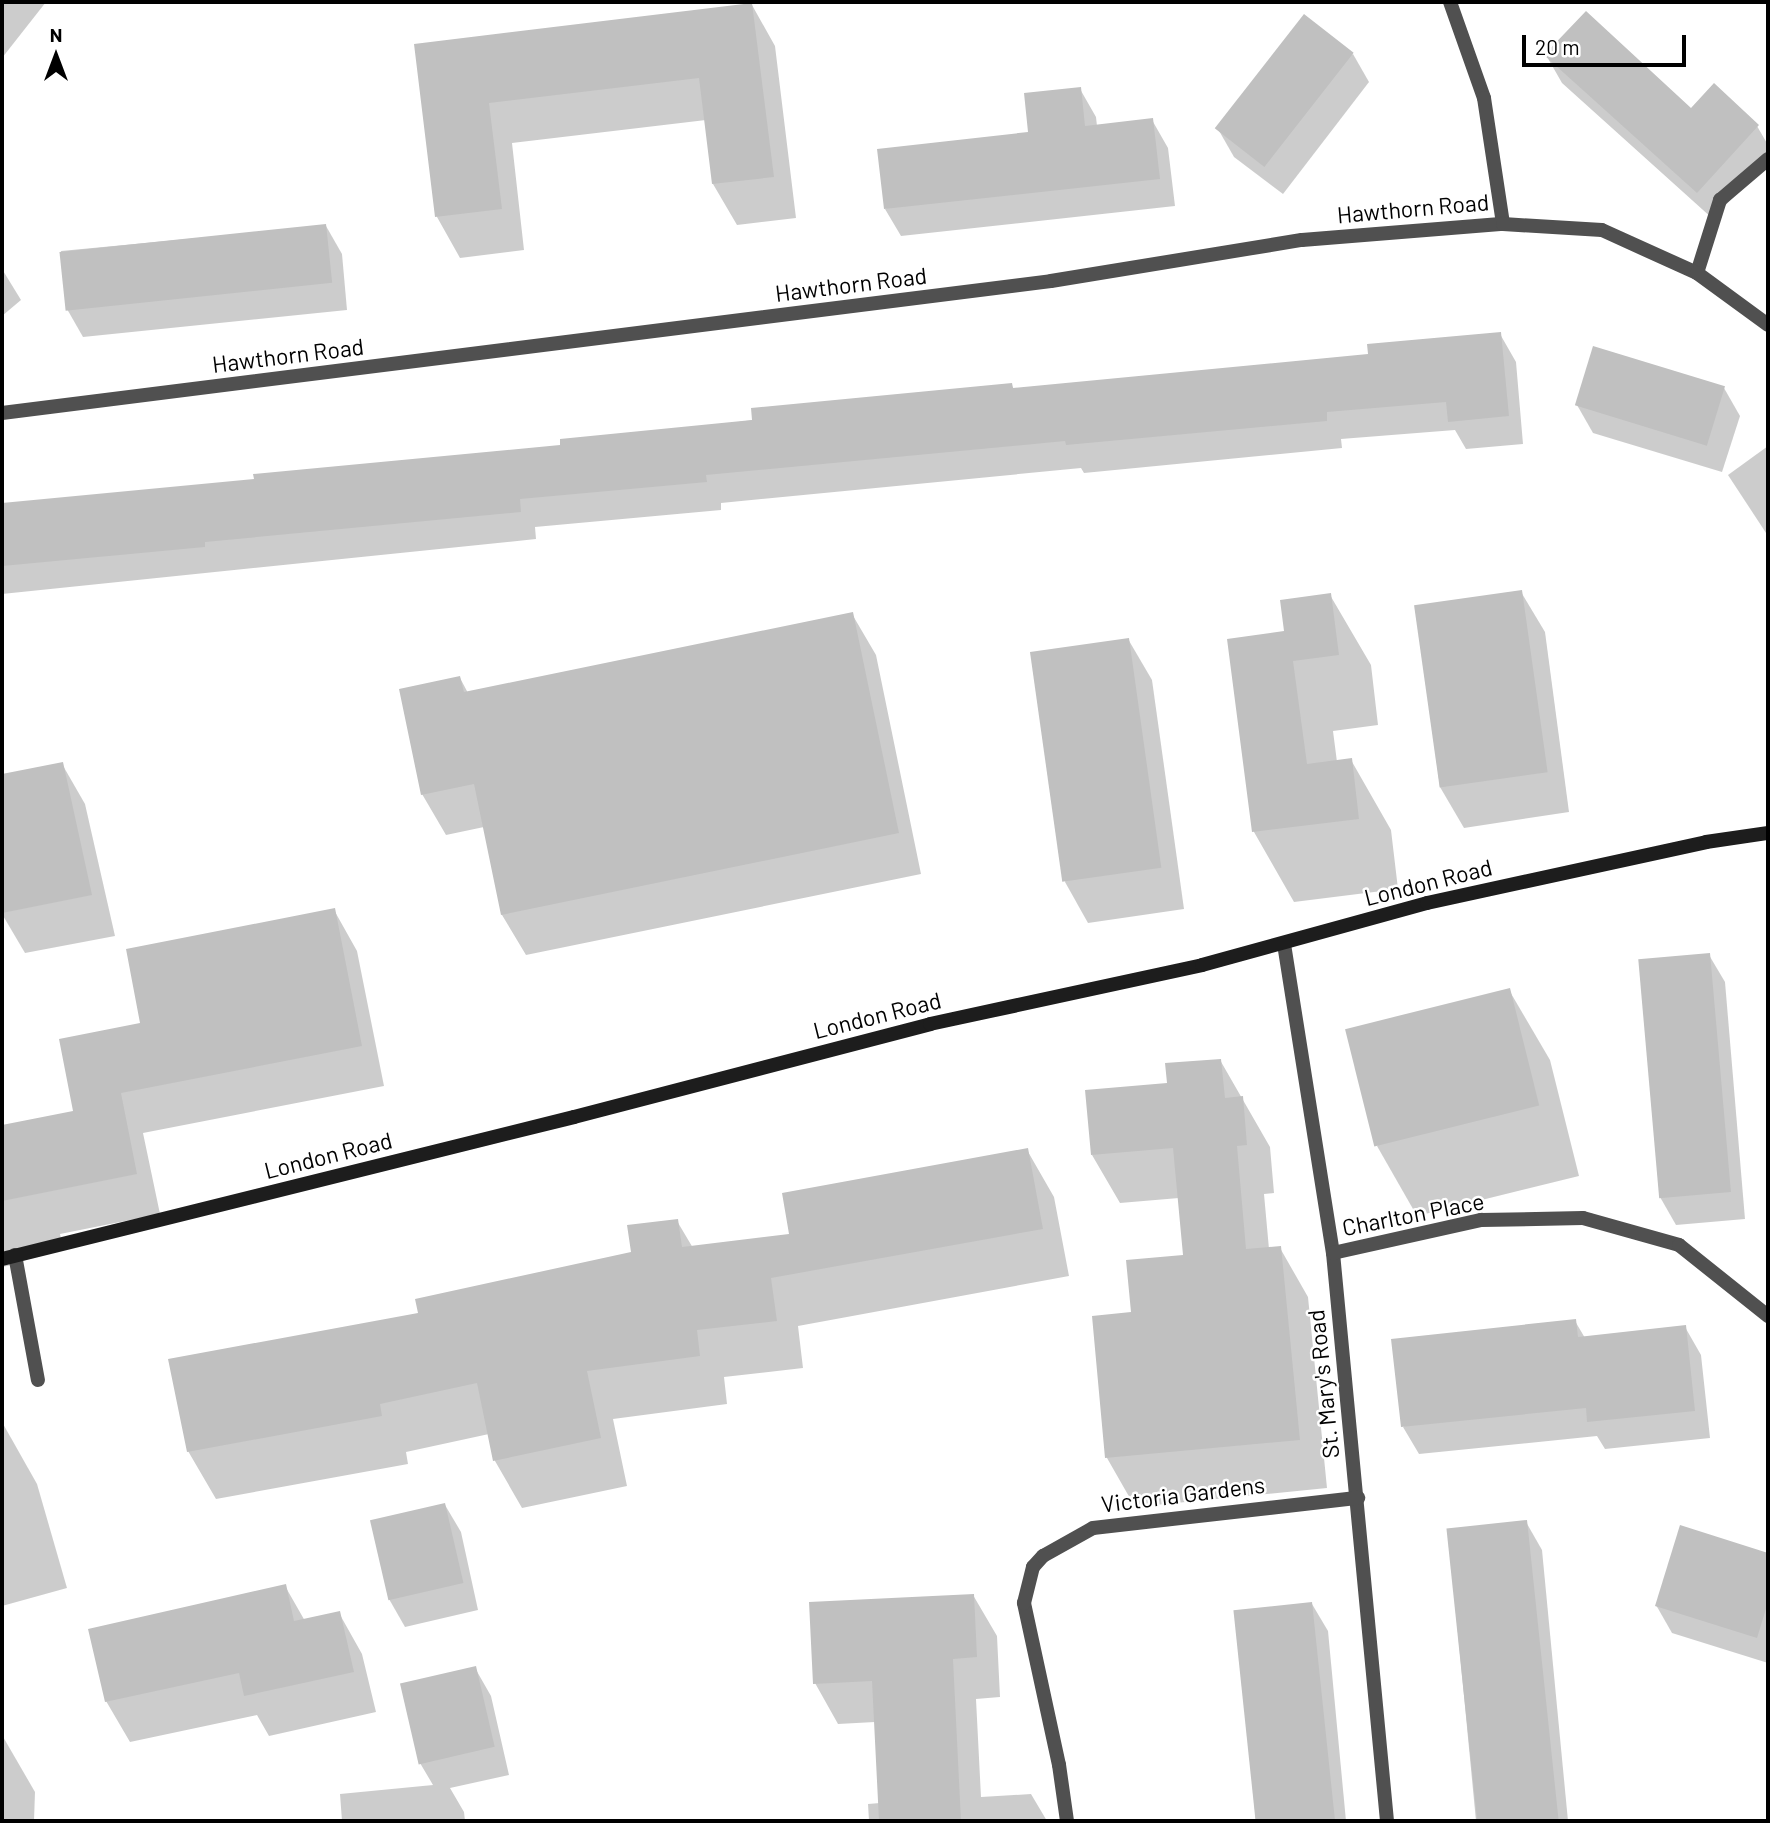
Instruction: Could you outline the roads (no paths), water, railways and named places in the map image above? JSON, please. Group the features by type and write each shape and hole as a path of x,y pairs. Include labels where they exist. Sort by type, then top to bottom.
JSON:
{"street":[{"path":"1450,2 1484,98 1503,224"},
{"path":"1697,273 1720,200 1768,159"},
{"name":"Hawthorn Road","path":"2,412 307,377 1051,281 1302,240 1503,224 1602,230 1697,273 1768,325"},
{"name":"London Road","path":"9,1257 561,1121 930,1024 1202,965 1427,903 1706,842 1768,833"},
{"name":"St. Mary's Road","path":"1284,944 1333,1254 1387,1821"},
{"name":"Charlton Place","path":"1333,1254 1481,1220 1583,1218 1679,1245 1768,1316"},
{"path":"9,1257 38,1380"},
{"name":"Victoria Gardens","path":"1067,1821 1059,1765 1024,1603 1033,1567 1043,1556 1093,1528 1358,1498"}]}
